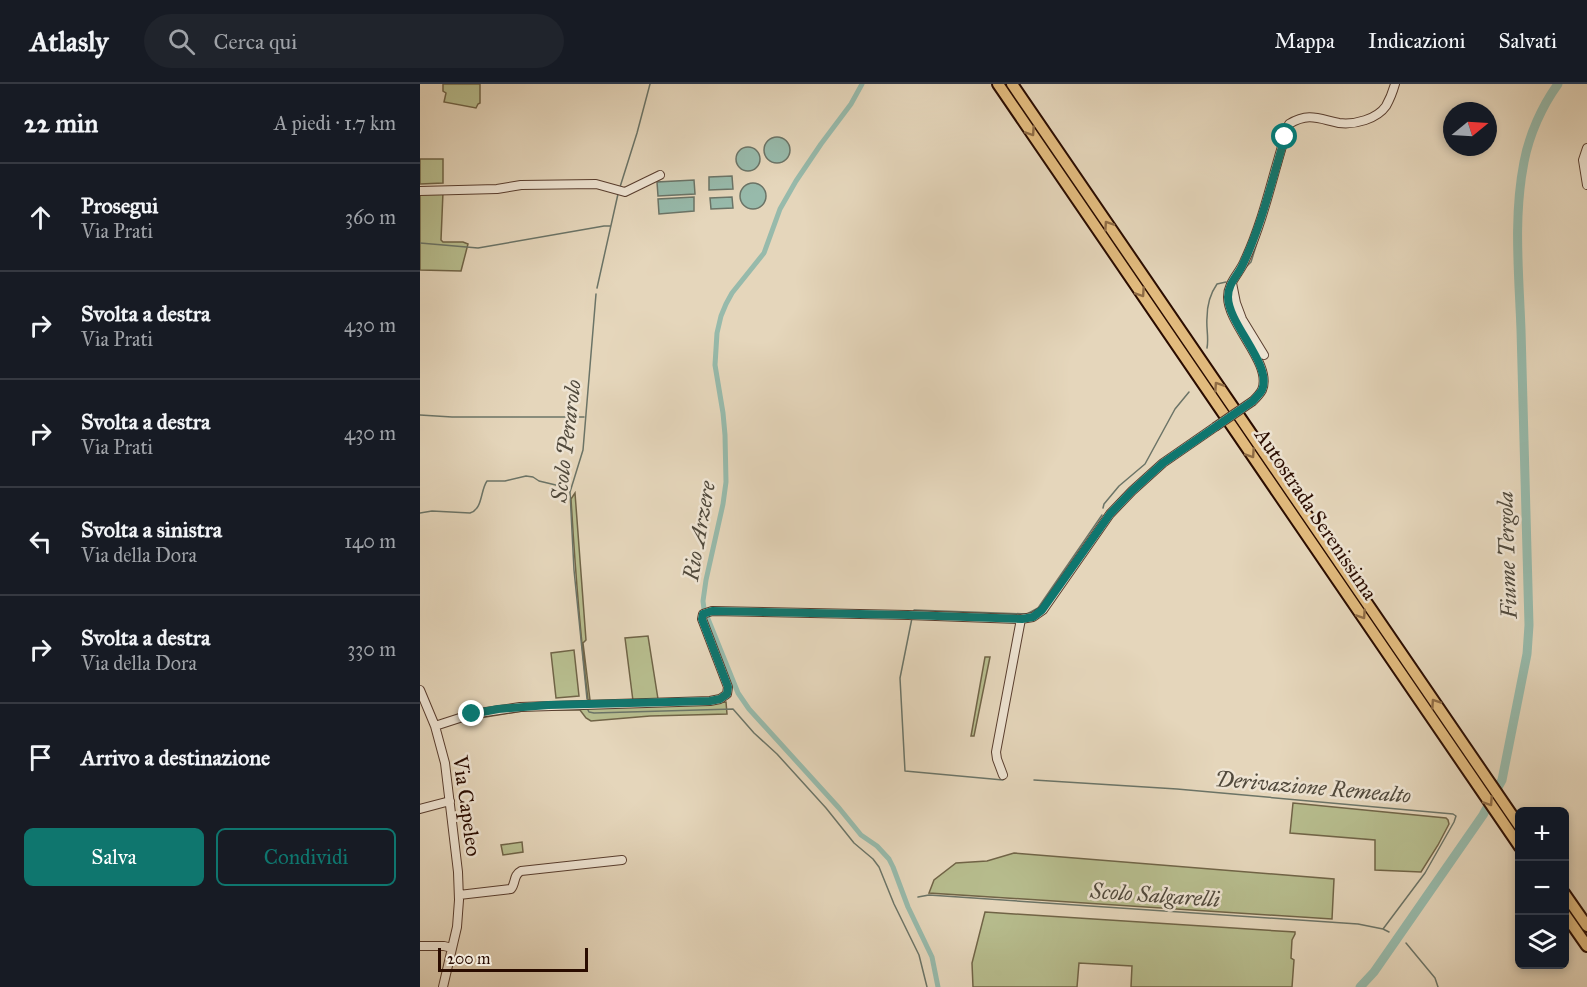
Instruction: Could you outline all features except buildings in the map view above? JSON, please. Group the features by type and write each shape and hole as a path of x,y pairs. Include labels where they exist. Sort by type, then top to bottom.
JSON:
{"highway":[{"name":"Autostrada Serenissima","path":"998,84 1515,841"},
{"name":"Autostrada Serenissima","path":"1012,84 1515,821"},
{"path":"1569,900 1587,926"},
{"path":"1565,915 1587,946"}],"street":[{"path":"435,726 472,714 509,708 548,705 650,704 720,699 727,694 728,687 702,622 702,617 706,613 908,615 1022,619 1040,613 1110,514 1132,491 1163,463 1253,401 1262,390 1261,367 1231,310 1228,298 1232,282 1252,245 1289,124 1297,119 1308,117 1349,123 1367,119 1385,106 1395,84"},
{"path":"1587,148 1583,160 1587,185"},
{"path":"420,190 596,184 625,192 660,175"},
{"path":"1232,282 1242,319 1264,355"},
{"path":"1004,775 996,752 1022,619"},
{"name":"Via Capeleo","path":"420,690 435,726 445,764 459,895 457,927 442,987"},
{"path":"420,809 450,801"},
{"path":"459,895 511,889 517,873 521,871 622,860"},
{"path":"420,946 452,948"}],"shaded area":[{"path":"443,84 480,84 480,103 476,108 444,102 446,93 443,91"},
{"path":"777,137 786,141 790,150 786,159 777,163 768,159 764,150 768,141"},
{"path":"748,147 756,151 760,159 756,167 748,171 740,167 736,159 740,151"},
{"path":"420,159 443,159 443,183 420,184"},
{"path":"732,176 733,189 709,190 709,177"},
{"path":"694,180 695,194 658,196 657,182"},
{"path":"753,183 762,187 766,196 762,205 753,209 744,205 740,196 744,187"},
{"path":"443,192 441,240 468,244 461,271 420,270 420,193"},
{"path":"694,197 694,211 659,214 658,199"},
{"path":"732,197 733,208 711,209 710,198"},
{"path":"575,493 586,640 583,643 590,700 588,700 585,675 576,575 571,499"},
{"path":"648,636 658,699 633,701 625,638"},
{"path":"574,650 579,696 556,698 551,653"},
{"path":"985,657 990,657 974,736 971,736"},
{"path":"726,702 727,714 650,716 591,721 580,710 529,710 480,718 478,715 499,711"},
{"path":"1293,803 1446,818 1449,824 1421,872 1375,870 1375,840 1290,833"},
{"path":"522,842 523,852 503,855 501,845"},
{"path":"1014,853 1334,879 1332,919 929,893 934,880 956,863 987,861"},
{"path":"985,912 1295,932 1291,958 1294,960 1292,987 1131,987 1132,966 1079,963 1077,987 973,987 972,963"}],"waterway":[{"name":"Scolo Perarolo","path":"620,187 650,84"},
{"name":"Rio Arzere","path":"862,84 851,104 796,181 780,209 764,253 732,293 721,316 717,333 715,365 723,413 726,482 703,601 704,609 738,693 749,709 861,835 877,846 889,859 908,907 932,957 938,987"},
{"name":"Fiume Tergola","path":"1360,987 1374,972 1483,815 1502,780 1527,654 1529,625 1518,246 1519,204 1529,142 1542,111 1558,84"},
{"name":"Derivazione Remealto","path":"1280,168 1291,130"},
{"name":"Scolo Perarolo","path":"597,288 618,194"},
{"path":"420,243 478,248 611,226"},
{"name":"Derivazione Remealto","path":"1244,269 1251,262 1260,233"},
{"name":"Derivazione Remealto","path":"1207,348 1209,300 1217,284 1226,282"},
{"name":"Scolo Perarolo","path":"587,699 574,570 570,492 583,450 596,294"},
{"name":"Derivazione Remealto","path":"1103,508 1119,486 1145,464 1175,409 1189,392"},
{"path":"420,415 584,417"},
{"path":"420,513 432,511 470,513 477,508 487,481 505,481 526,476 560,486 570,492"},
{"name":"Derivazione Remealto","path":"913,612 914,610 1027,614 1038,608 1102,515"},
{"name":"Derivazione Remealto","path":"912,618 900,678 905,771 1003,780"},
{"name":"Scolo Perarolo","path":"587,708 589,712 594,713 733,709 826,808 854,843 879,867 919,955 927,987"},
{"name":"Derivazione Remealto","path":"1034,780 1177,789 1453,814 1456,816 1454,822 1425,873 1383,929"},
{"name":"Scolo Salgarelli","path":"918,897 929,895 1358,924 1389,932"},
{"path":"1406,943 1435,978 1438,987"}],"route":[{"path":"472,714 548,705 650,704 710,701 723,698 728,691 727,682 702,622 703,614 712,611 1022,619 1037,615 1110,514 1132,491 1163,463 1253,401 1262,390 1261,367 1231,310 1228,298 1229,288 1252,245 1285,137"}]}
